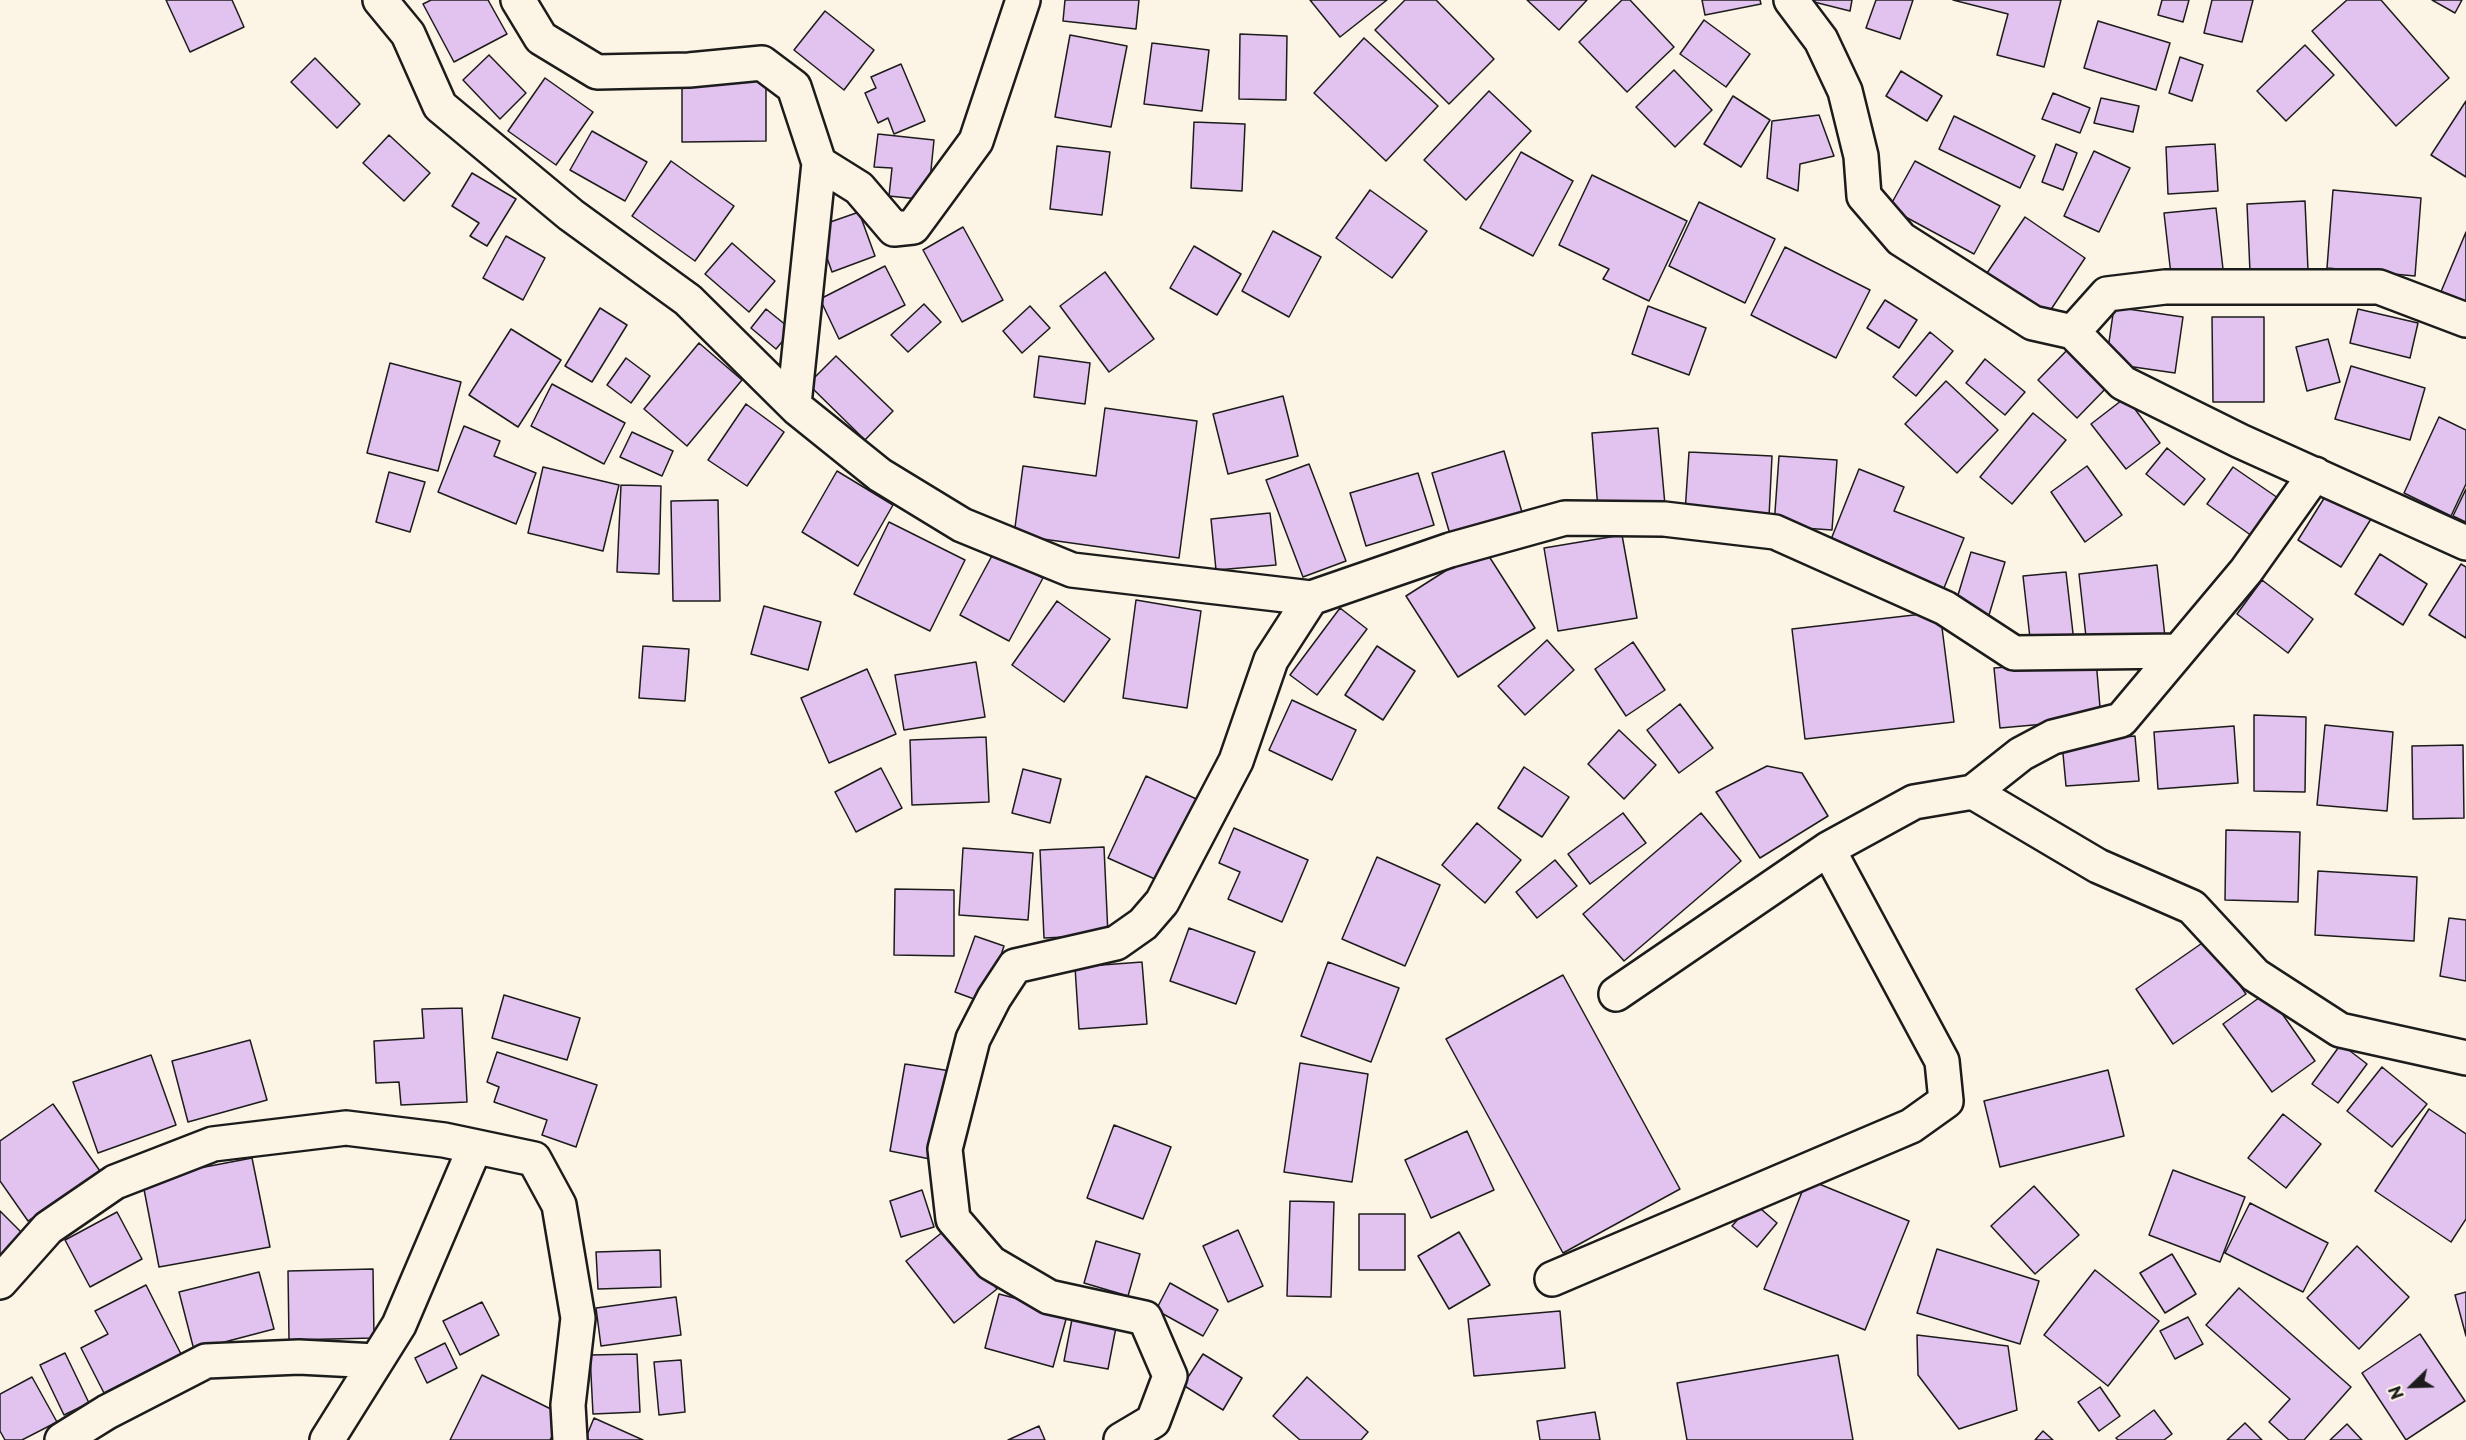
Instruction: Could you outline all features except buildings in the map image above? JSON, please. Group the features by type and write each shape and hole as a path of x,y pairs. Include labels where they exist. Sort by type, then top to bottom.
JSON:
{"street":[{"path":"380,0 408,34 440,106 571,215 688,300 794,404 880,475 962,525 1072,570 1311,598 1450,550 1565,518 1664,519 1775,532 1945,608 2014,653 2178,651"},
{"path":"518,0 541,38 597,72 689,70 762,63 794,87 819,163 794,404"},
{"path":"819,163 859,188 894,229 913,227 976,141 1023,0"},
{"path":"1791,0 1821,40 1845,91 1861,156 1864,196 1901,239 2033,323 2073,332 2123,383 2240,441 2466,543"},
{"path":"2073,332 2107,294 2165,287 2379,287 2466,320"},
{"path":"1616,994 1828,849 1914,802 1973,792 2021,754 2053,737 2121,720 2246,571 2315,474"},
{"path":"1121,1440 1153,1421 1170,1376 1145,1318 1049,1297 991,1263 953,1219 945,1149 973,1039 994,998 1015,966 1116,943 1143,924 1162,902 1236,760 1271,660 1311,598"},
{"path":"1973,792 2098,866 2192,907 2255,975 2340,1030 2466,1058"},
{"path":"1552,1279 1911,1126 1946,1101 1942,1061 1828,849"},
{"path":"0,1282 48,1228 115,1182 213,1144 346,1128 475,1147 534,1159 559,1205 578,1318 568,1405 570,1440"},
{"path":"327,1440 399,1325 475,1147"},
{"path":"62,1440 107,1412 206,1361 299,1357 376,1361"}]}
